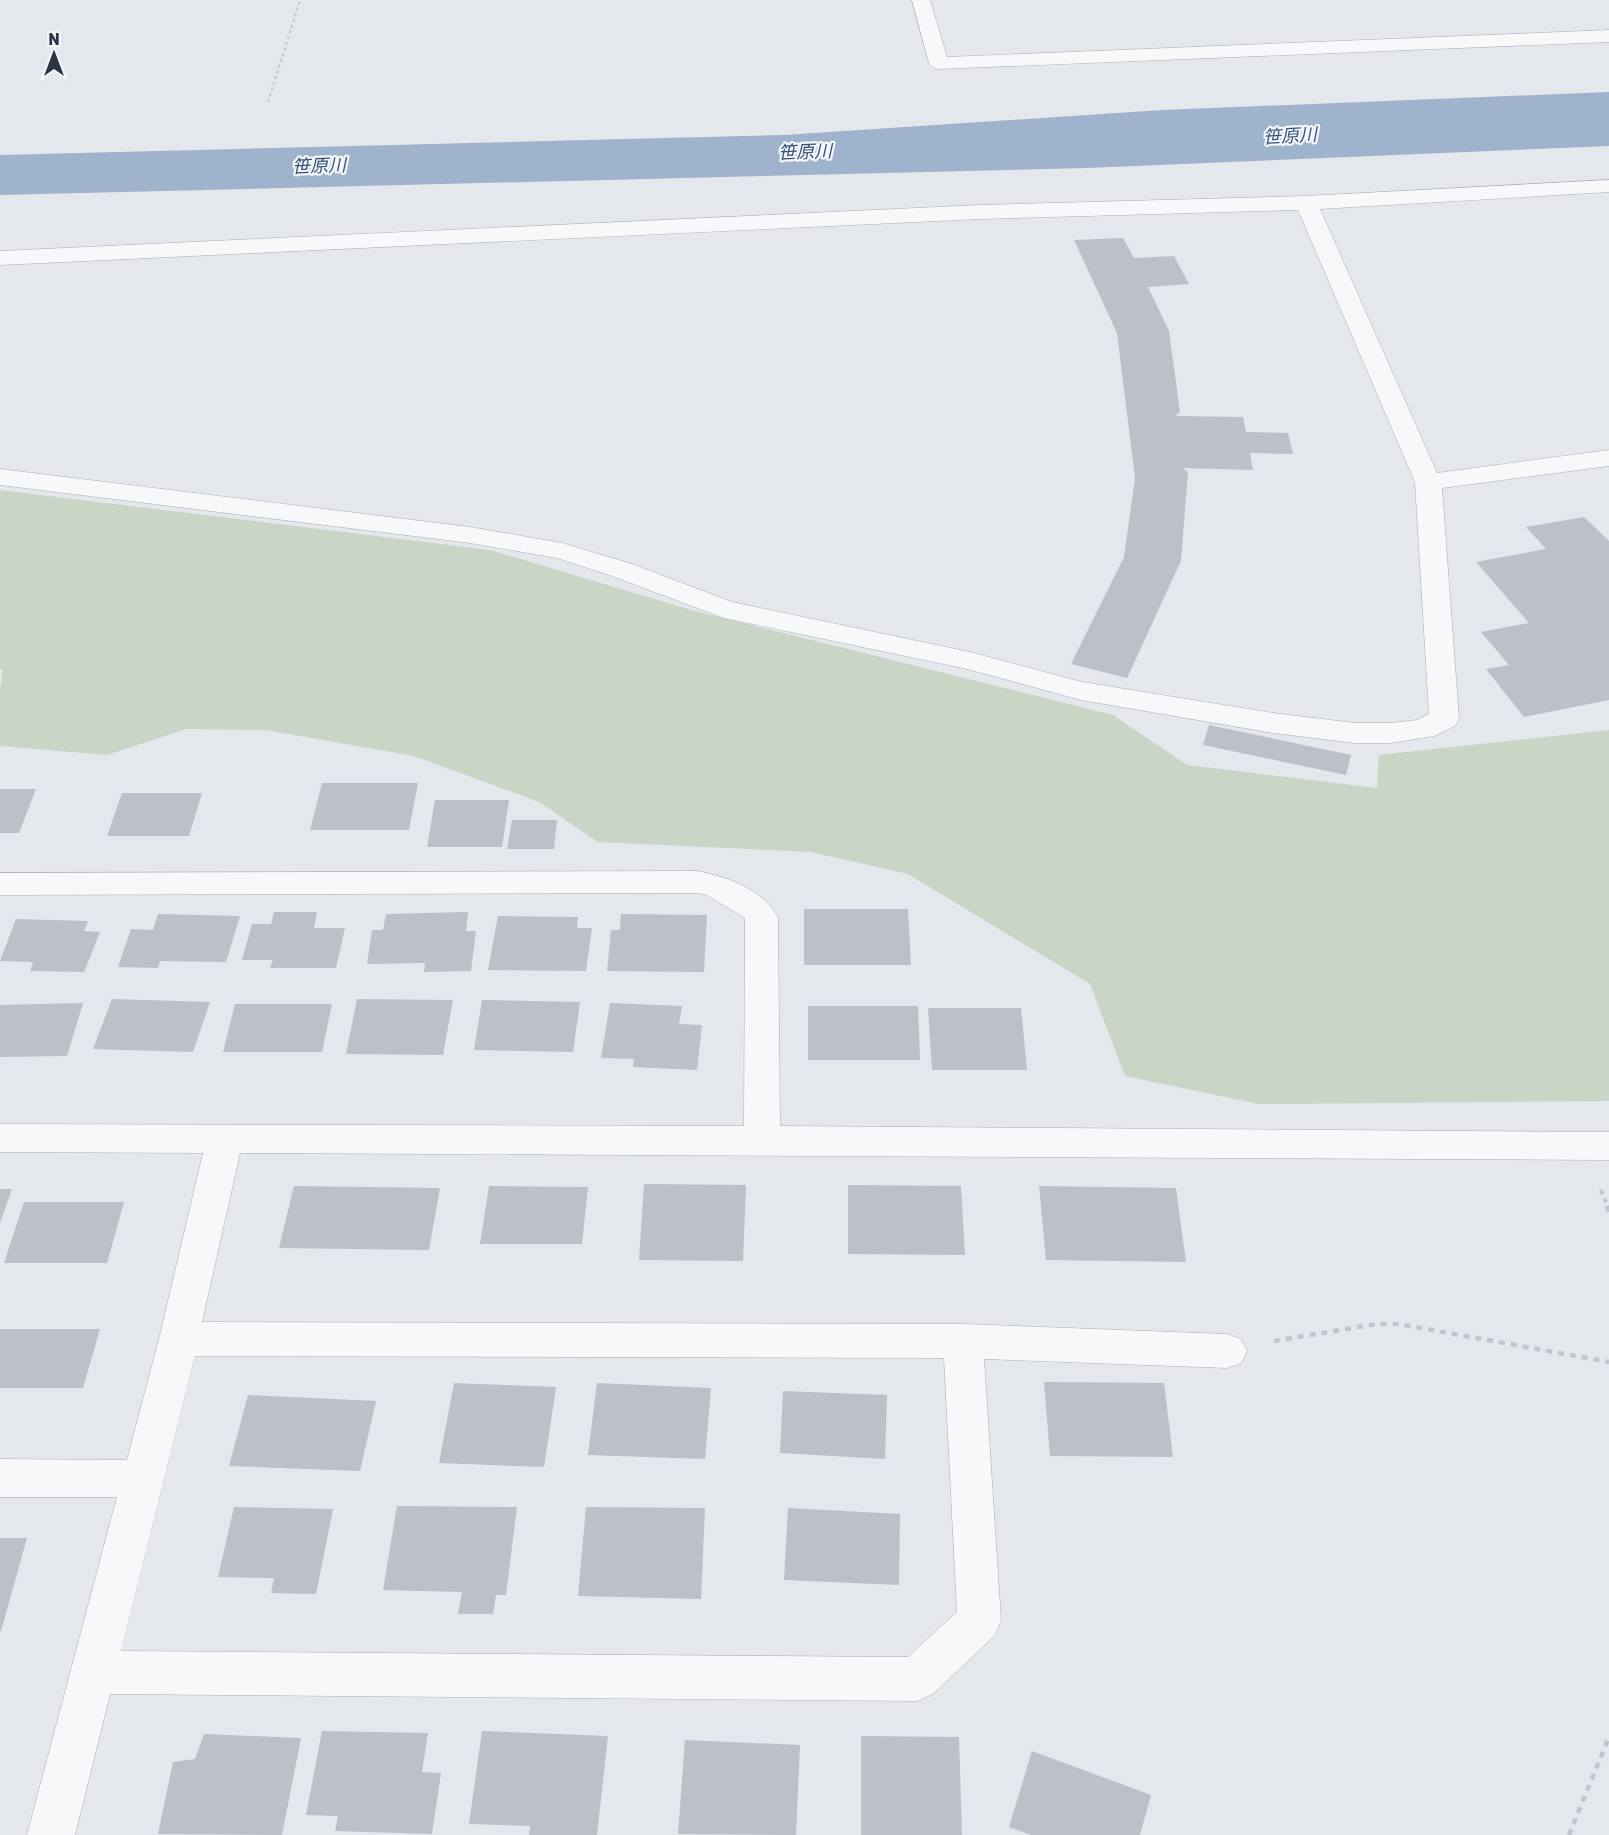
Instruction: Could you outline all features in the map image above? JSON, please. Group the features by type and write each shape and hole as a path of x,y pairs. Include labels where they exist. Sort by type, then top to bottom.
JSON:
{"street":[{"path":"921,0 939,63 1609,36"},
{"path":"0,258 980,212 1306,203 1609,186"},
{"path":"0,477 470,535 562,551 622,570 724,609 970,661 1081,691 1273,723 1355,733 1391,733 1423,729 1444,719 1428,482 1306,203"},
{"path":"1428,482 1609,458"},
{"path":"0,884 697,882 716,886 758,910 762,917 762,1140"},
{"path":"51,1835 178,1339 225,1137"},
{"path":"0,1138 225,1137 1609,1146"},
{"path":"178,1339 963,1341 1227,1352"},
{"path":"93,1672 917,1679 979,1620 963,1341"},
{"path":"0,1478 142,1479"}],"path":[{"path":"268,102 300,0"},
{"path":"1227,1352 1249,1345 1377,1324 1399,1324 1609,1362"},
{"path":"1569,1835 1609,1737"}],"green space":[{"path":"0,490 490,550 691,610 1113,715 1187,765 1377,788 1379,755 1609,730 1609,1101 1259,1104 1125,1076 1090,984 908,874 811,852 598,842 539,802 414,756 266,730 186,729 107,755 0,746 0,689 3,670 0,669"}],"water":[{"name":"笹原川","path":"1609,92 1609,146 1087,168 0,195 0,155 784,135 1162,110"}],"building":[{"path":"1123,238 1134,258 1174,256 1189,284 1148,287 1169,331 1180,412 1175,416 1243,417 1246,432 1288,433 1293,454 1250,453 1253,470 1182,468 1188,472 1181,561 1127,678 1071,664 1124,557 1135,478 1117,333 1074,240"},
{"path":"1584,517 1609,541 1609,700 1524,717 1486,669 1509,665 1481,632 1529,623 1476,562 1546,549 1526,527"},
{"path":"1209,725 1351,755 1346,775 1203,745"},
{"path":"322,783 418,783 409,830 310,830"},
{"path":"0,789 36,789 19,833 0,833"},
{"path":"122,793 202,793 189,836 107,836"},
{"path":"435,800 509,800 502,847 427,847"},
{"path":"512,820 557,820 554,849 507,849"},
{"path":"804,909 908,909 911,965 804,965"},
{"path":"274,912 317,912 314,928 345,928 336,968 270,968 273,960 242,960 252,924 271,924"},
{"path":"468,912 466,931 476,931 471,971 424,972 425,963 367,964 372,930 383,930 386,914"},
{"path":"158,914 240,916 226,962 160,961 158,968 118,967 131,929 153,930"},
{"path":"621,914 707,915 704,972 607,971 611,930 620,930"},
{"path":"498,916 578,917 577,928 592,928 586,971 488,970"},
{"path":"16,919 88,921 84,931 100,932 84,972 30,971 33,962 0,961"},
{"path":"112,999 210,1002 193,1052 93,1049"},
{"path":"357,999 453,1000 443,1055 346,1054"},
{"path":"482,1000 580,1002 573,1052 474,1050"},
{"path":"83,1003 67,1056 0,1057 0,1005"},
{"path":"610,1003 682,1006 679,1024 702,1025 697,1070 633,1067 634,1059 601,1058"},
{"path":"235,1004 332,1004 322,1052 223,1052"},
{"path":"808,1006 918,1006 920,1060 808,1060"},
{"path":"928,1008 1021,1008 1027,1070 932,1070"},
{"path":"644,1184 746,1185 743,1261 639,1260"},
{"path":"848,1185 961,1186 965,1255 848,1254"},
{"path":"294,1186 440,1188 429,1250 279,1248"},
{"path":"489,1186 588,1187 582,1244 480,1244"},
{"path":"1039,1186 1176,1188 1186,1262 1046,1260"},
{"path":"0,1189 12,1189 0,1223"},
{"path":"24,1202 124,1202 107,1263 4,1263"},
{"path":"0,1329 100,1329 83,1388 0,1388"},
{"path":"1044,1382 1164,1383 1173,1457 1050,1456"},
{"path":"454,1383 556,1387 544,1467 439,1463"},
{"path":"597,1383 711,1388 705,1459 588,1455"},
{"path":"783,1391 887,1395 885,1459 780,1453"},
{"path":"248,1395 376,1401 360,1471 229,1466"},
{"path":"397,1506 517,1507 506,1595 496,1595 493,1614 458,1614 462,1592 383,1590"},
{"path":"234,1507 333,1509 316,1594 271,1593 274,1578 218,1577"},
{"path":"586,1507 705,1508 701,1599 578,1596"},
{"path":"788,1508 900,1514 899,1585 784,1580"},
{"path":"0,1538 27,1538 1,1631 0,1631"},
{"path":"322,1731 428,1733 422,1772 441,1773 432,1834 335,1831 338,1816 306,1815"},
{"path":"482,1731 608,1736 597,1835 529,1835 530,1826 469,1824"},
{"path":"204,1734 301,1738 282,1835 158,1834 173,1762 195,1759"},
{"path":"861,1736 959,1737 962,1835 861,1835"},
{"path":"685,1740 800,1745 796,1835 678,1834"},
{"path":"1032,1751 1151,1795 1140,1835 1031,1835 1009,1827"}]}
